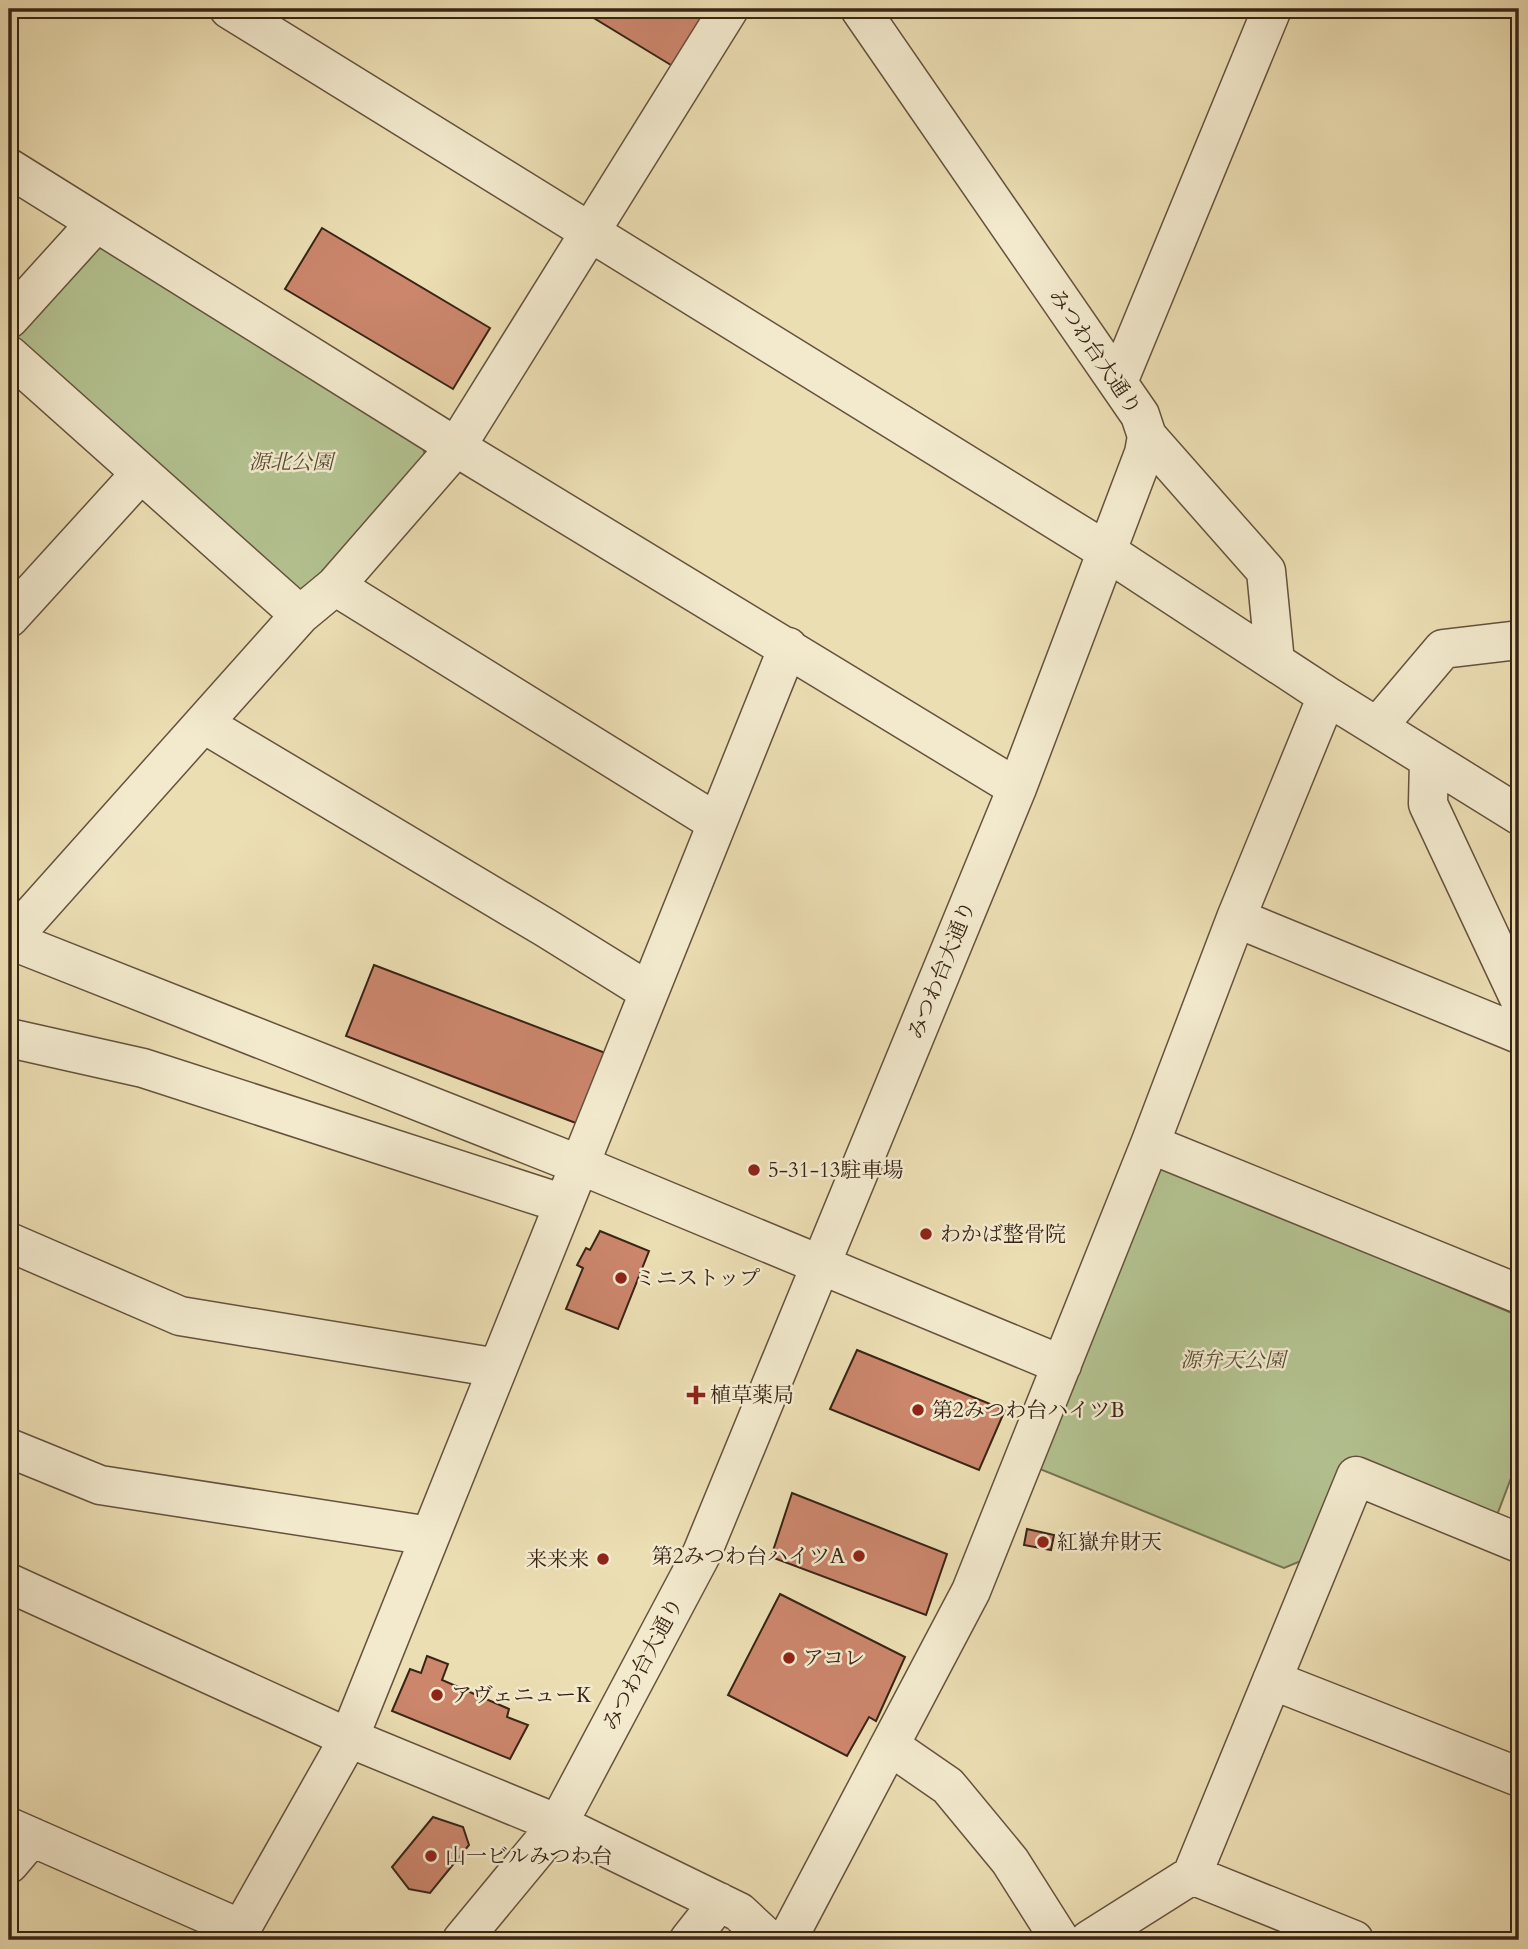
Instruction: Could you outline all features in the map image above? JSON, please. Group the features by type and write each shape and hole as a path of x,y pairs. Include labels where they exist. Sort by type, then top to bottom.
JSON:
{"street":[{"path":"229,9 1106,551 1327,696 1519,815"},
{"path":"729,9 456,447 335,586 300,615 9,941 580,1165 1062,1365"},
{"name":"みつわ台大通り","path":"462,1940 558,1824 702,1553 1017,788 1143,453 1147,436 1140,415 1118,382 860,9"},
{"path":"1118,382 1272,9"},
{"path":"9,168 456,447 1017,788"},
{"path":"9,319 96,223"},
{"path":"9,355 300,615"},
{"path":"1147,436 1266,571 1275,662"},
{"path":"9,618 141,473"},
{"path":"335,586 717,823"},
{"path":"1377,727 1443,649 1519,640"},
{"path":"17,1843 237,1935 349,1738 788,647"},
{"path":"786,1940 971,1591 1150,1144 1236,918 1327,696"},
{"path":"204,724 649,992"},
{"path":"1429,760 1427,804 1519,999"},
{"path":"1236,918 1519,1034"},
{"path":"9,1038 143,1068 564,1204"},
{"path":"1150,1144 1519,1294"},
{"path":"9,1242 180,1316 498,1368"},
{"path":"9,1448 100,1485 430,1536"},
{"path":"1089,1940 1192,1875 1356,1476 1517,1535"},
{"path":"9,1583 349,1738 558,1824 739,1912 769,1940"},
{"path":"1272,1680 1519,1777"},
{"path":"890,1746 948,1786 1010,1861 1060,1940"},
{"path":"1192,1875 1354,1940"},
{"path":"689,1940 719,1902"}],"green space":[{"name":"源北公園","path":"99,241 420,434 426,460 303,595 9,336"},
{"name":"源弁天公園","path":"1162,1166 1519,1316 1519,1457 1497,1515 1339,1468 1301,1561 1284,1568 1030,1465 1146,1175"}],"building":[{"path":"579,9 723,9 684,73"},
{"path":"322,228 490,328 453,389 285,289"},
{"path":"374,965 616,1057 589,1128 346,1036"},
{"path":"600,1231 649,1251 618,1329 566,1309 583,1268 577,1265 586,1248 590,1250"},
{"name":"第2みつわ台ハイツB","path":"857,1350 1005,1410 979,1470 830,1409"},
{"name":"第2みつわ台ハイツA","path":"792,1493 947,1554 926,1615 771,1557"},
{"path":"1027,1529 1054,1535 1051,1550 1024,1545"},
{"path":"780,1594 905,1657 876,1721 869,1717 847,1756 728,1695"},
{"name":"アヴェニューK","path":"427,1656 448,1664 442,1680 509,1709 507,1717 528,1725 510,1759 392,1711 410,1669 421,1673"},
{"name":"山一ビルみつわ台","path":"433,1817 463,1827 469,1845 430,1893 409,1889 392,1867"}],"place":[{"name":"5-31-13駐車場","path":"754,1170"},
{"name":"わかば整骨院","path":"926,1234"},
{"name":"ミニストップ","path":"621,1278"},
{"name":"植草薬局","path":"696,1395"},
{"name":"第2みつわ台ハイツB","path":"918,1410"},
{"name":"紅嶽弁財天","path":"1043,1542"},
{"name":"第2みつわ台ハイツA","path":"859,1556"},
{"name":"来来来","path":"603,1559"},
{"name":"アコレ","path":"789,1658"},
{"name":"アヴェニューK","path":"437,1695"},
{"name":"山一ビルみつわ台","path":"431,1856"}]}
